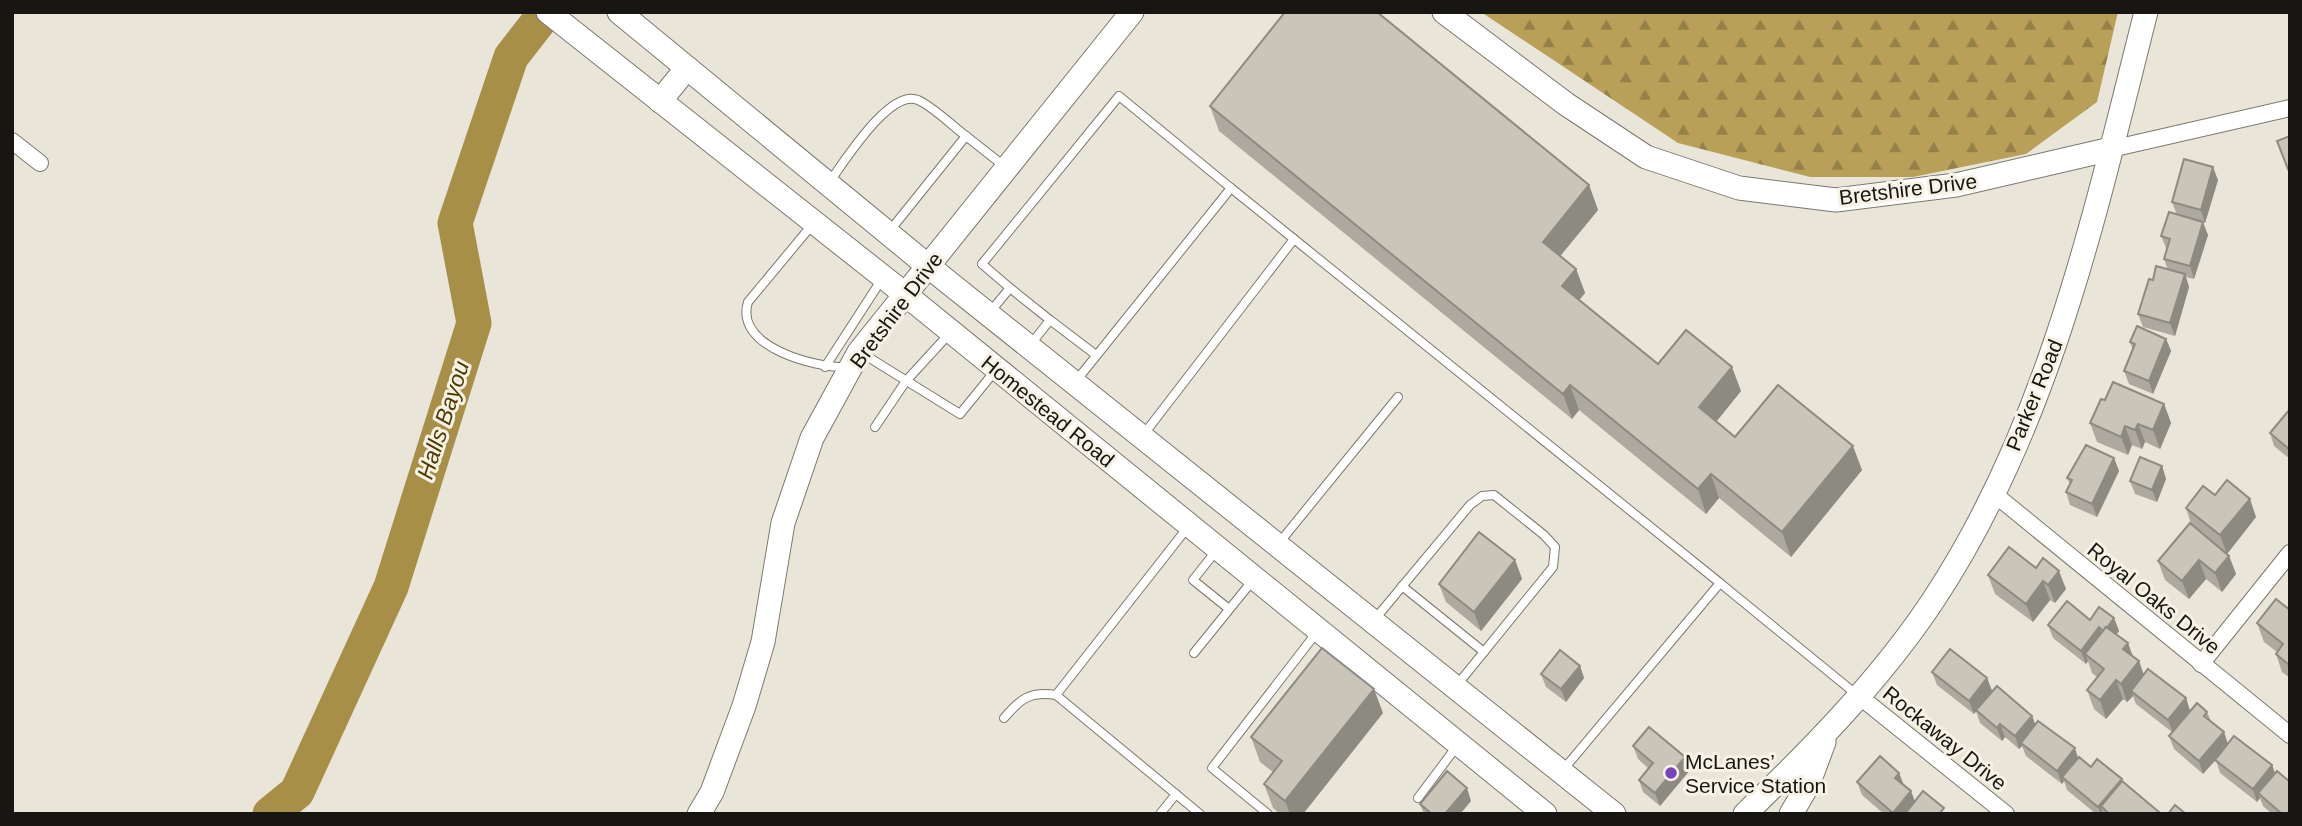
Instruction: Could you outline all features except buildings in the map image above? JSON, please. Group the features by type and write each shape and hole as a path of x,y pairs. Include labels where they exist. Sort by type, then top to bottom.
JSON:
{"main road":[{"name":"Homestead Road","path":"548,12 884,277 1545,814"},
{"name":"Homestead Road","path":"619,12 928,266 1614,814"},
{"name":"Bretshire Drive","path":"699,814 712,792 744,706 763,642 783,523 808,450 855,359 1132,12"},
{"name":"Bretshire Drive","path":"1444,12 1566,104 1646,158 1739,188 1836,200 1956,185 2111,149"},
{"name":"Parker Road","path":"1745,814 1828,733 1934,599 1993,493 2052,358 2147,12"},
{"path":"660,101 687,68"},
{"path":"1125,472 1144,439"},
{"name":"Parker Road","path":"1791,814 1808,785 1828,733"}],"street":[{"name":"Bretshire Drive","path":"2111,149 2290,108"},
{"path":"12,141 40,163"},
{"name":"Royal Oaks Drive","path":"1993,493 2290,735"},
{"path":"2201,664 2290,553"},
{"name":"Rockaway Drive","path":"1859,696 2006,814"}],"lane":[{"path":"1096,355 982,264 1119,96 1859,696"},
{"path":"827,183 884,110 903,100 916,99 1006,168"},
{"path":"888,233 966,136"},
{"path":"1074,383 1231,188"},
{"path":"814,222 748,302 745,313 747,322 760,336 787,357 825,367 855,359 906,381 960,414 997,369"},
{"path":"1144,439 1294,239"},
{"path":"825,367 884,277"},
{"path":"988,314 1010,288"},
{"path":"1029,347 1050,320"},
{"path":"875,427 906,381 951,331"},
{"path":"1278,545 1398,397"},
{"path":"1373,622 1470,505 1482,496 1494,495 1507,504 1555,547 1553,567 1455,687"},
{"path":"1056,695 1189,525"},
{"path":"1218,549 1193,580 1229,609"},
{"path":"1194,653 1255,578"},
{"path":"1562,772 1720,583"},
{"path":"1402,586 1484,652"},
{"path":"1268,814 1212,768 1318,630"},
{"path":"1004,718 1021,699 1029,695 1056,695 1200,814"},
{"path":"1418,798 1459,744"},
{"path":"1160,814 1176,794"}],"green space":[{"path":"1481,12 2118,12 2097,102 2026,154 1913,177 1810,177 1678,143"}],"waterway":[{"name":"Halls Bayou","path":"270,814 297,792 391,587 474,323 455,223 511,57 546,12"}],"place":[{"name":"McLanes’ Service Station","path":"1671,773"}]}
